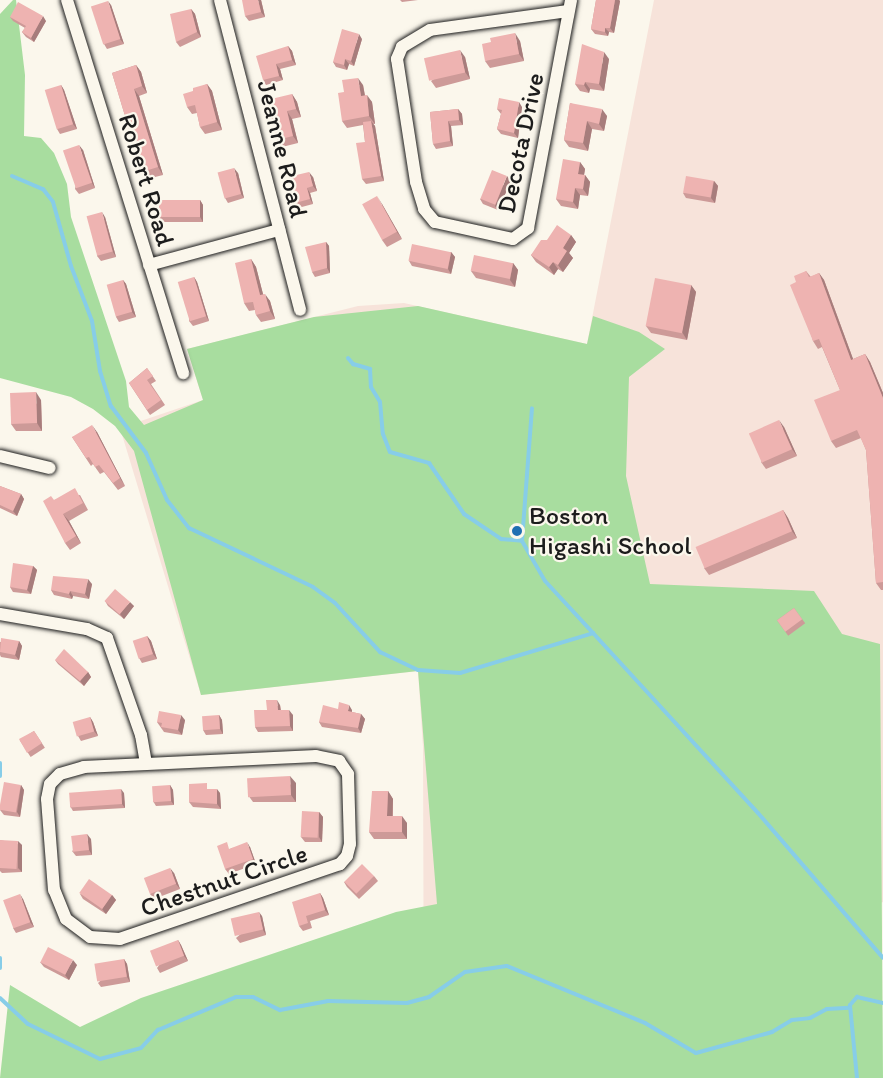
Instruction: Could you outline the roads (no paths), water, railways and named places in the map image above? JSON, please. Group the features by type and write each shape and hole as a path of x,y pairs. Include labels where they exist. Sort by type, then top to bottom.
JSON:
{"street":[{"name":"Robert Road","path":"67,0 183,373"},
{"name":"Jeanne Road","path":"220,0 300,310"},
{"name":"Decota Drive","path":"570,5 528,228 513,239 435,222 424,209 416,182 397,59 402,47 430,30 570,5"},
{"path":"149,265 279,230"},
{"path":"0,456 50,468"},
{"path":"0,614 87,629 107,638 141,735 147,764"},
{"name":"Chestnut Circle","path":"334,758 344,765 350,779 347,856 334,867 194,911 129,937 105,940 90,937 66,919 56,898 48,789 55,777 71,769 147,764 334,758"}],"waterway":[{"path":"12,176 43,189 53,202 71,266 92,321 100,371 111,406 146,453 167,500 189,528 313,587 335,603 380,652 418,670 460,673 593,633 758,813 883,958"},
{"path":"348,358 353,364 370,369 371,387 380,402 383,434 390,452 429,463 464,514 501,539 522,541 545,581 593,633"},
{"path":"522,541 532,408"},
{"path":"0,763 0,776"},
{"path":"0,958 0,968"},
{"path":"0,998 28,1024 100,1059 141,1048 158,1030 236,997 253,997 280,1010 328,1001 407,1003 429,997 465,972 507,966 645,1023 696,1053 772,1032 792,1020 810,1018 827,1009 849,1008"},
{"path":"857,1078 850,1005 857,997 883,1003"}],"place":[{"name":"Boston Higashi School","path":"517,531"}]}
